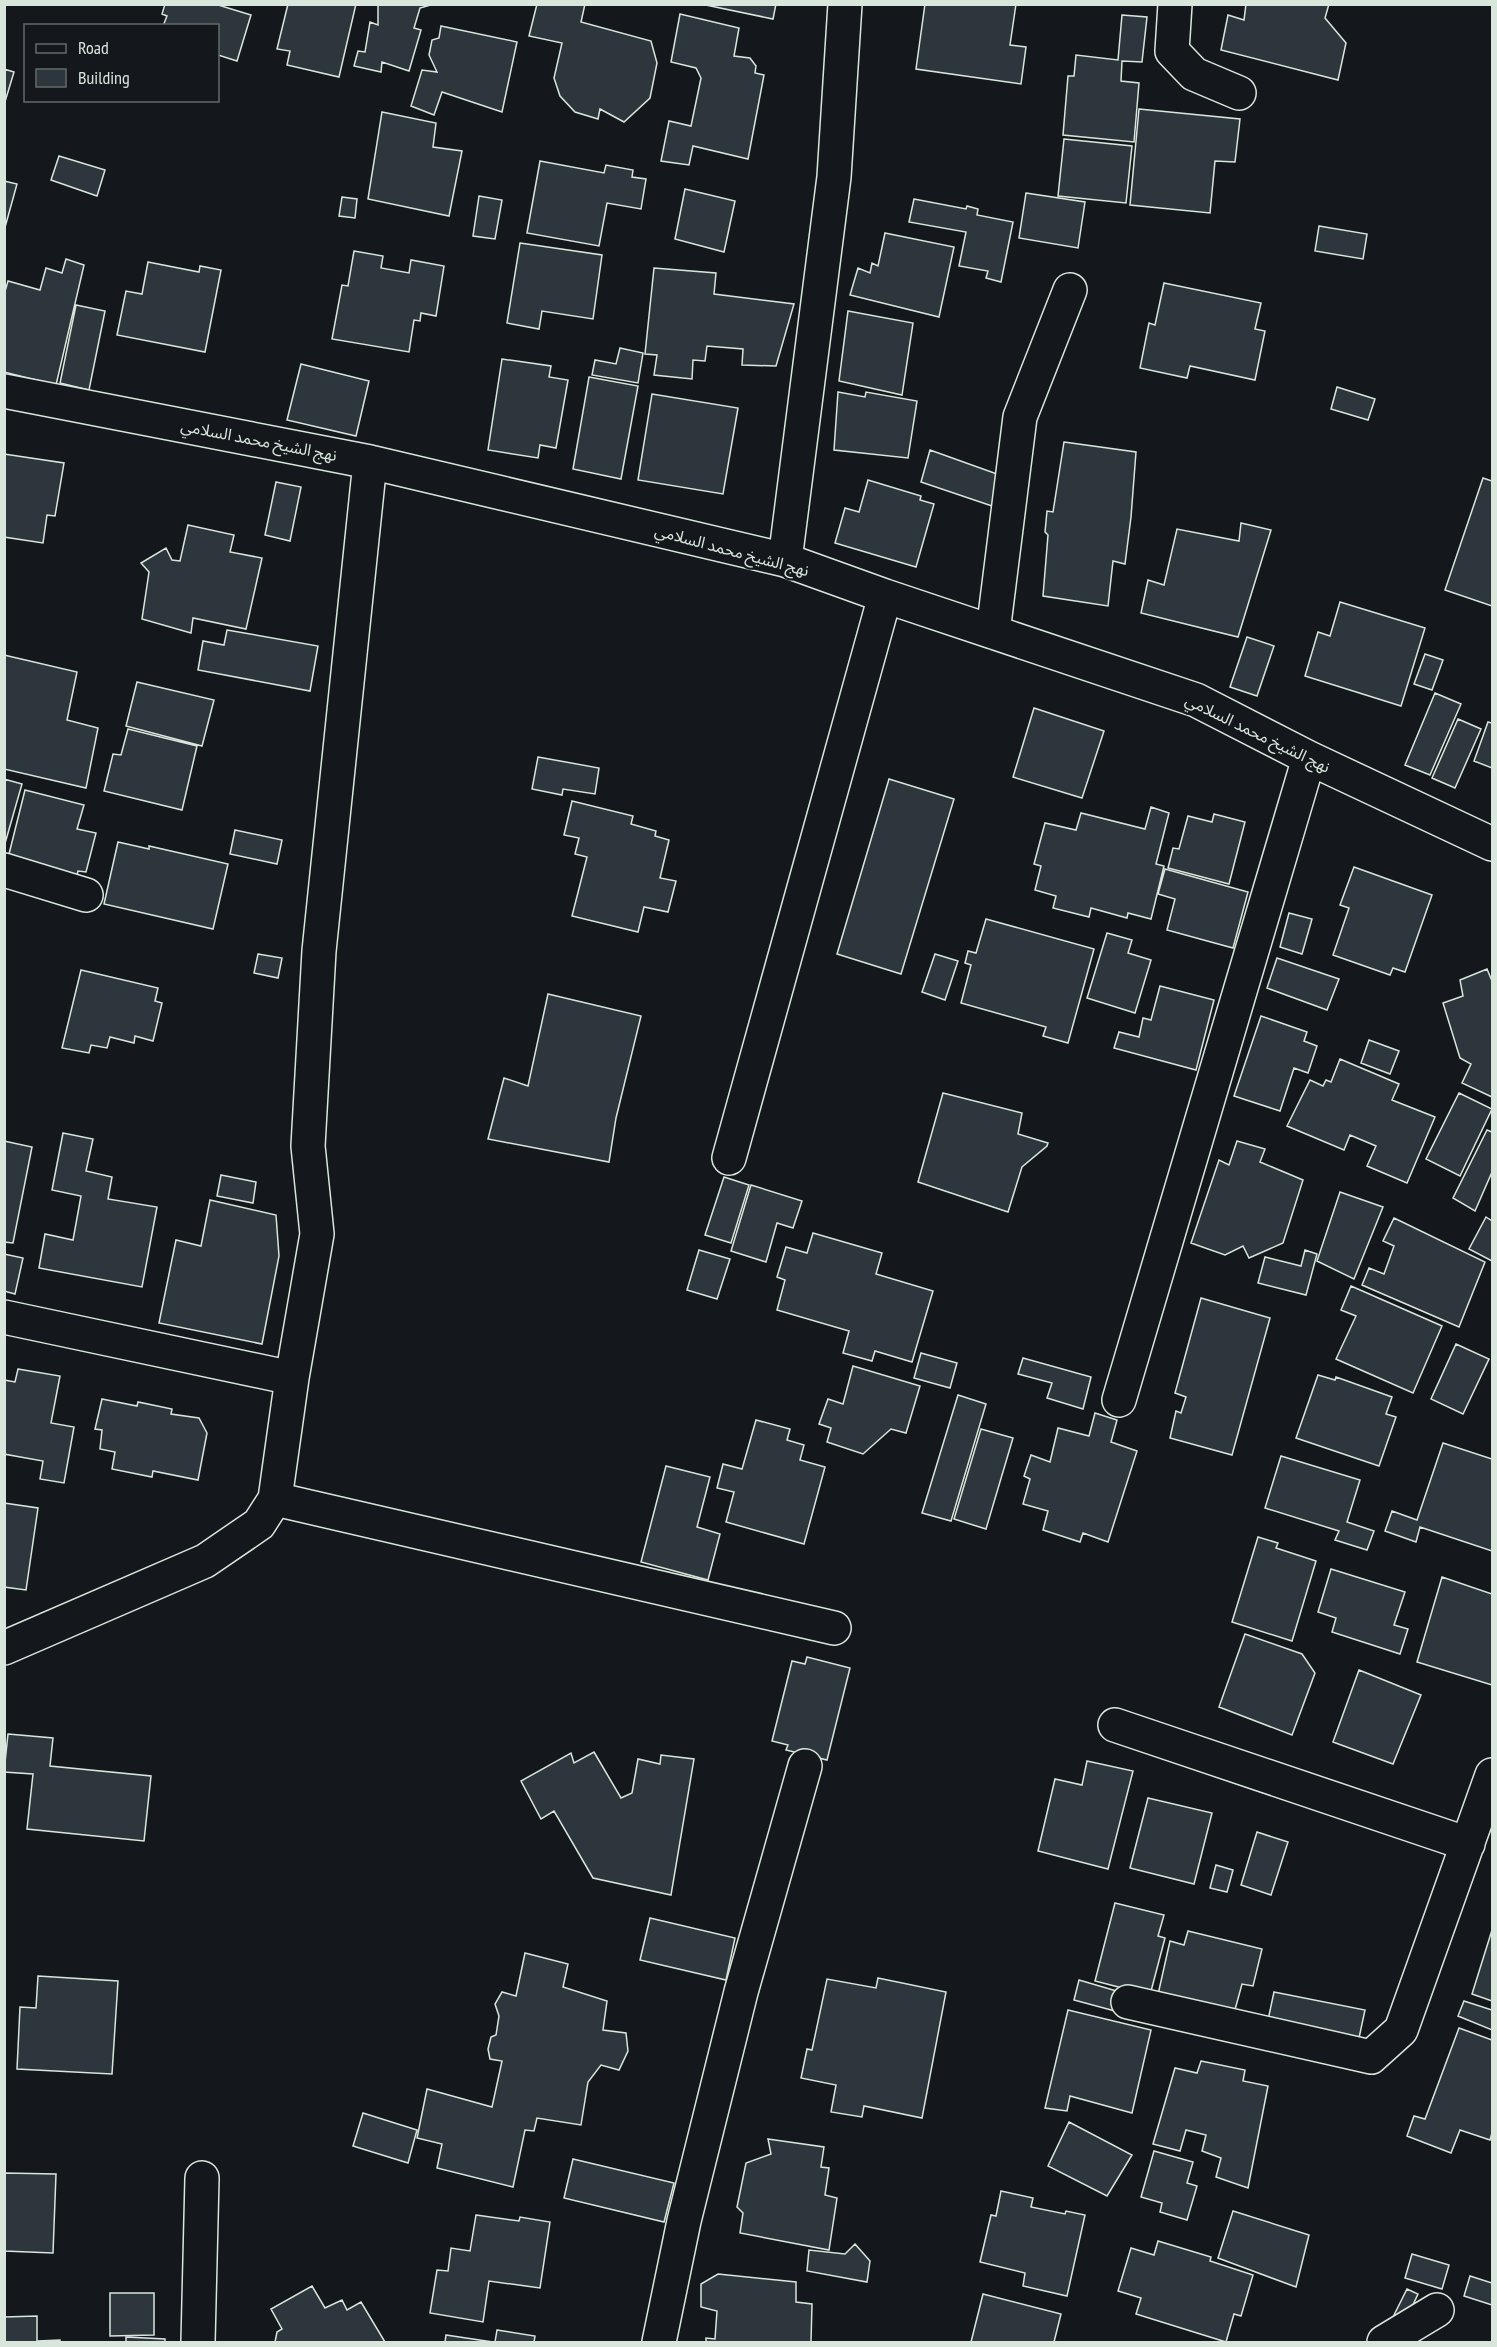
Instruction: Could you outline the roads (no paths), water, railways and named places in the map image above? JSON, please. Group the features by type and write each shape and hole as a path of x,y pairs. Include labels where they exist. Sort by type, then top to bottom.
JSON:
{"street":[{"path":"784,560 834,177 845,4"},
{"path":"1174,4 1172,51 1194,74 1239,93"},
{"path":"993,632 1020,417 1070,290"},
{"name":"نهج الشيخ محمد السلامي","path":"4,391 370,462 784,560 1196,700 1309,758 1492,844"},
{"path":"4,1647 205,1561 259,1524 275,1499 316,1234 308,1146 319,951 370,462"},
{"path":"729,1158 885,596"},
{"path":"1119,1400 1309,758"},
{"path":"4,870 86,895"},
{"path":"4,1317 292,1378"},
{"path":"275,1499 834,1628"},
{"path":"1115,1725 1468,1844"},
{"path":"659,2343 684,2221 741,1992 805,1766"},
{"path":"1128,2002 1371,2057 1401,2030 1492,1775"},
{"path":"198,2343 202,2178"},
{"path":"1384,2343 1437,2310"}]}
